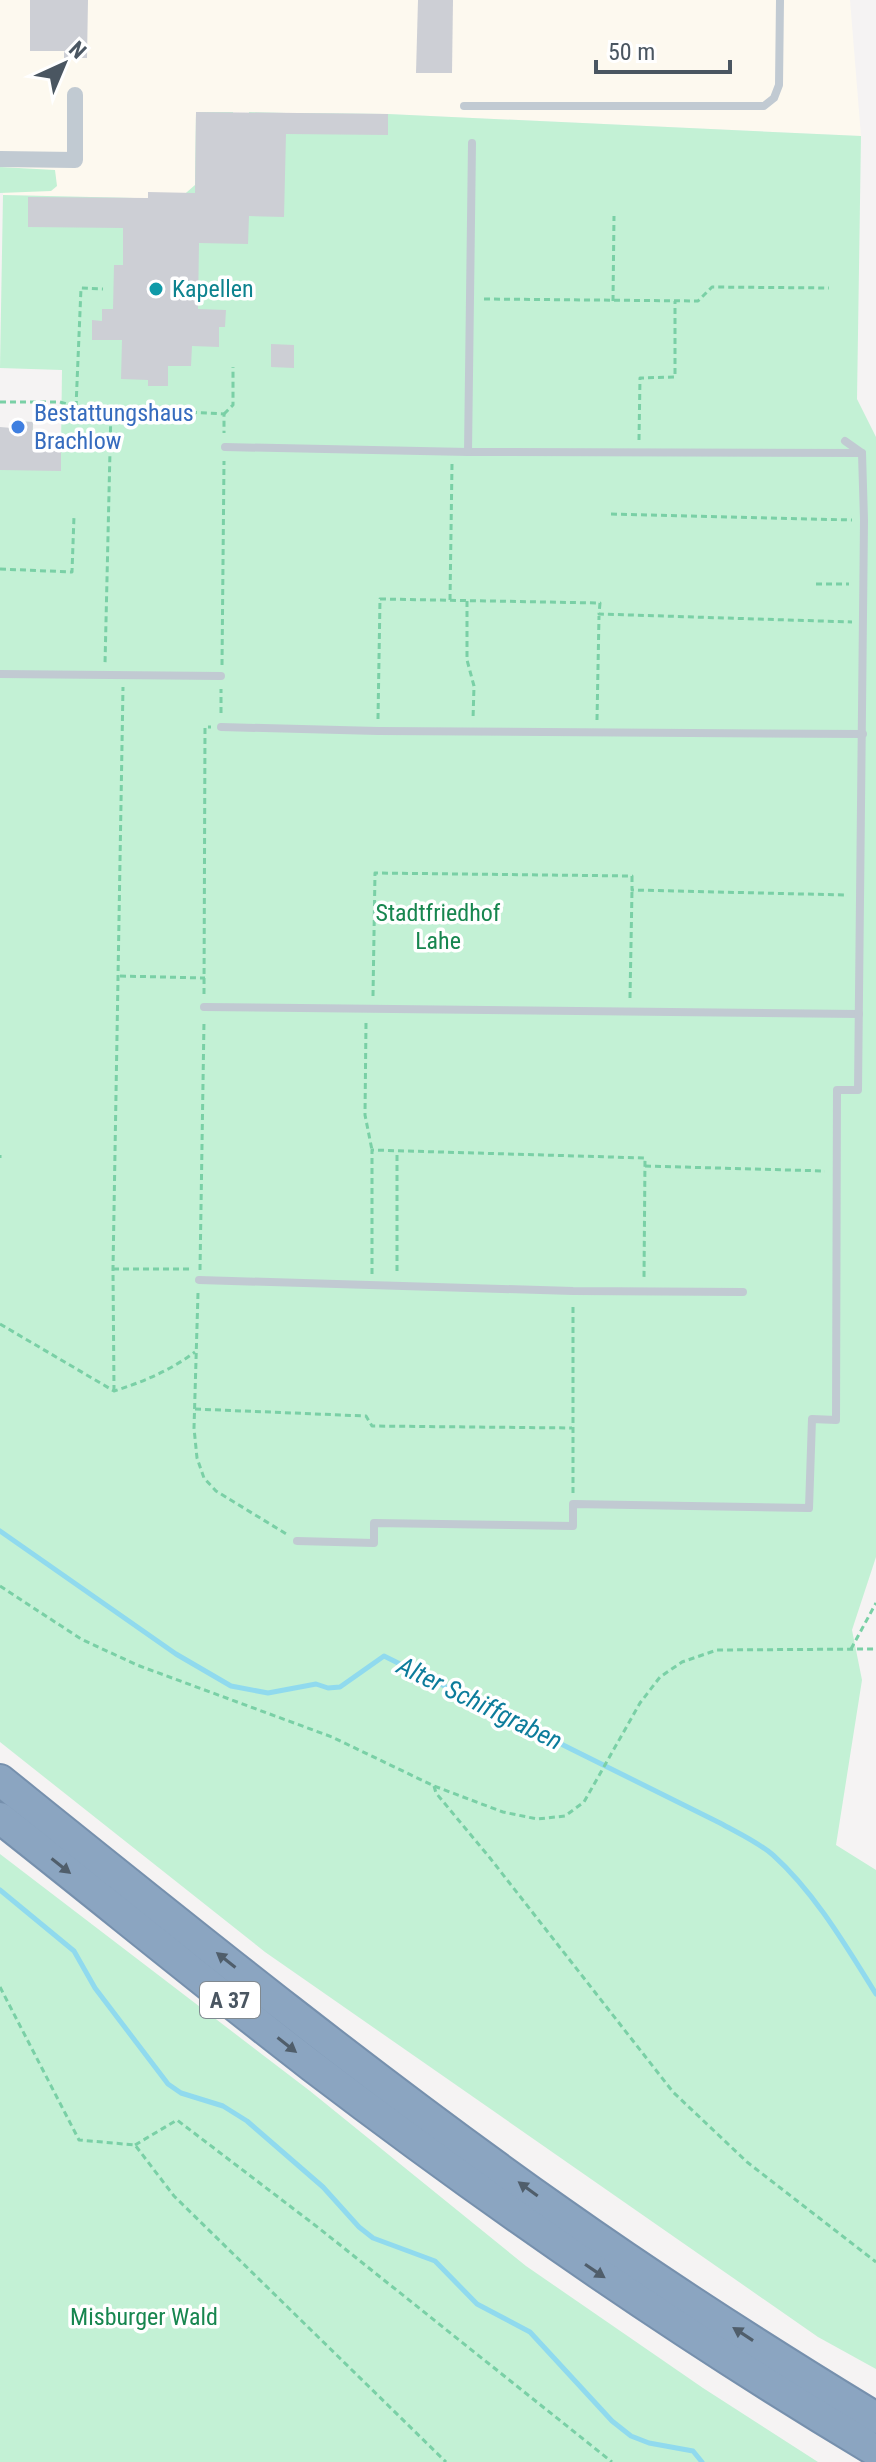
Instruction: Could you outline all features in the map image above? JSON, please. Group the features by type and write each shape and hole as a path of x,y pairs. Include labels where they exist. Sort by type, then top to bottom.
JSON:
{"highway":[{"name":"A 37","path":"0,1780 458,2138 799,2388 876,2451"},
{"name":"A 37","path":"0,1818 312,2066 463,2178 640,2302 799,2388 876,2418"},
{"path":"799,2388 876,2403"},
{"path":"799,2388 836,2442 865,2462"}],"street":[{"path":"0,159 75,160 75,95"}],"lane":[{"path":"464,106 764,106 774,98 779,85 780,0"},
{"path":"468,452 472,143"},
{"path":"845,441 862,453"},
{"path":"225,447 452,452 862,453"},
{"path":"297,1541 374,1543 374,1523 573,1526 573,1504 809,1508 812,1419 836,1420 837,1090 858,1090 865,584 862,453"},
{"path":"0,674 221,676"},
{"path":"221,727 863,734"},
{"path":"204,1007 859,1014"},
{"path":"199,1280 573,1291 743,1292"}],"path":[{"path":"613,301 614,216"},
{"path":"472,299 698,301 712,287 829,288"},
{"path":"76,407 81,288 103,289"},
{"path":"639,452 640,378 675,377 675,301"},
{"path":"233,367 233,405 224,414 221,727 205,727 205,978 200,1269 195,1352 197,1458 204,1478 216,1491 297,1541"},
{"path":"0,402 60,402 76,407 224,414"},
{"path":"105,675 111,408"},
{"path":"450,600 452,452"},
{"path":"611,514 864,520"},
{"path":"0,569 72,572 74,516"},
{"path":"816,584 865,584"},
{"path":"378,731 380,599 600,603 597,732"},
{"path":"467,601 467,660 474,686 473,731"},
{"path":"599,614 864,622"},
{"path":"114,1391 113,1269 123,676"},
{"path":"372,1286 372,1150 365,1115 375,873 632,876 629,1013"},
{"path":"632,890 862,895"},
{"path":"119,976 205,978"},
{"path":"372,1150 645,1158 644,1291"},
{"path":"397,1151 397,1286"},
{"path":"645,1166 837,1172"},
{"path":"113,1269 200,1269"},
{"path":"573,1291 573,1504"},
{"path":"0,1324 114,1391 138,1384 195,1352"},
{"path":"195,1409 366,1416 372,1426 572,1428"},
{"path":"0,1586 81,1639 123,1658 332,1737 434,1786 503,1812 537,1819 565,1816 584,1802 640,1703 660,1677 682,1662 717,1650 876,1649"},
{"path":"851,1649 876,1603"},
{"path":"434,1786 436,1793 482,1847 673,2092 747,2162 876,2262"},
{"path":"0,1987 79,2140 135,2145 177,2120 320,2229 612,2462"},
{"path":"135,2145 174,2196 446,2462"}],"shaded area":[{"path":"0,0 850,0 861,136 388,114 196,112 195,186 179,199 3,195 3,159 0,159"}],"green space":[{"name":"Stadtfriedhof Lahe","path":"196,112 233,112 233,117 249,118 249,112 286,113 286,118 295,113 388,114 861,136 857,399 876,437 876,1557 852,1630 862,1680 836,1845 876,1870 876,2369 818,2337 265,1952 0,1742 0,427 2,434 12,434 12,421 33,422 32,447 61,448 62,370 0,368 3,195 179,199 195,185"},
{"path":"0,167 55,170 57,186 51,191 0,193"},
{"name":"Misburger Wald","path":"0,1854 310,2091 526,2266 703,2388 818,2462 0,2462"}],"building":[{"path":"30,0 88,0 87,58 64,58 64,51 30,51"},
{"path":"418,0 453,0 452,73 416,73"},
{"path":"196,112 388,114 388,135 286,134 284,217 249,216 248,244 199,243 198,309 226,310 225,327 219,327 219,347 192,346 191,366 168,366 168,386 148,386 148,380 121,379 122,340 92,340 92,320 102,321 102,309 113,309 114,265 123,265 123,228 28,227 28,197 148,198 148,192 195,193"},
{"path":"271,344 294,345 294,368 271,367"},
{"path":"12,421 33,422 32,448 61,448 61,471 0,470 0,427 12,428"}],"waterway":[{"name":"Alter Schiffgraben","path":"0,1531 176,1654 231,1686 268,1693 316,1684 328,1688 340,1687 384,1656 720,1823 773,1855 803,1886 876,1994"},
{"path":"0,1890 74,1951 95,1988 168,2084 181,2093 223,2106 247,2121 323,2187 373,2238 435,2261 477,2304 530,2332 612,2421 631,2436 649,2443 693,2451 702,2462"}],"place":[{"name":"Kapellen","path":"156,289"},
{"name":"Bestattungshaus Brachlow","path":"18,427"}]}
